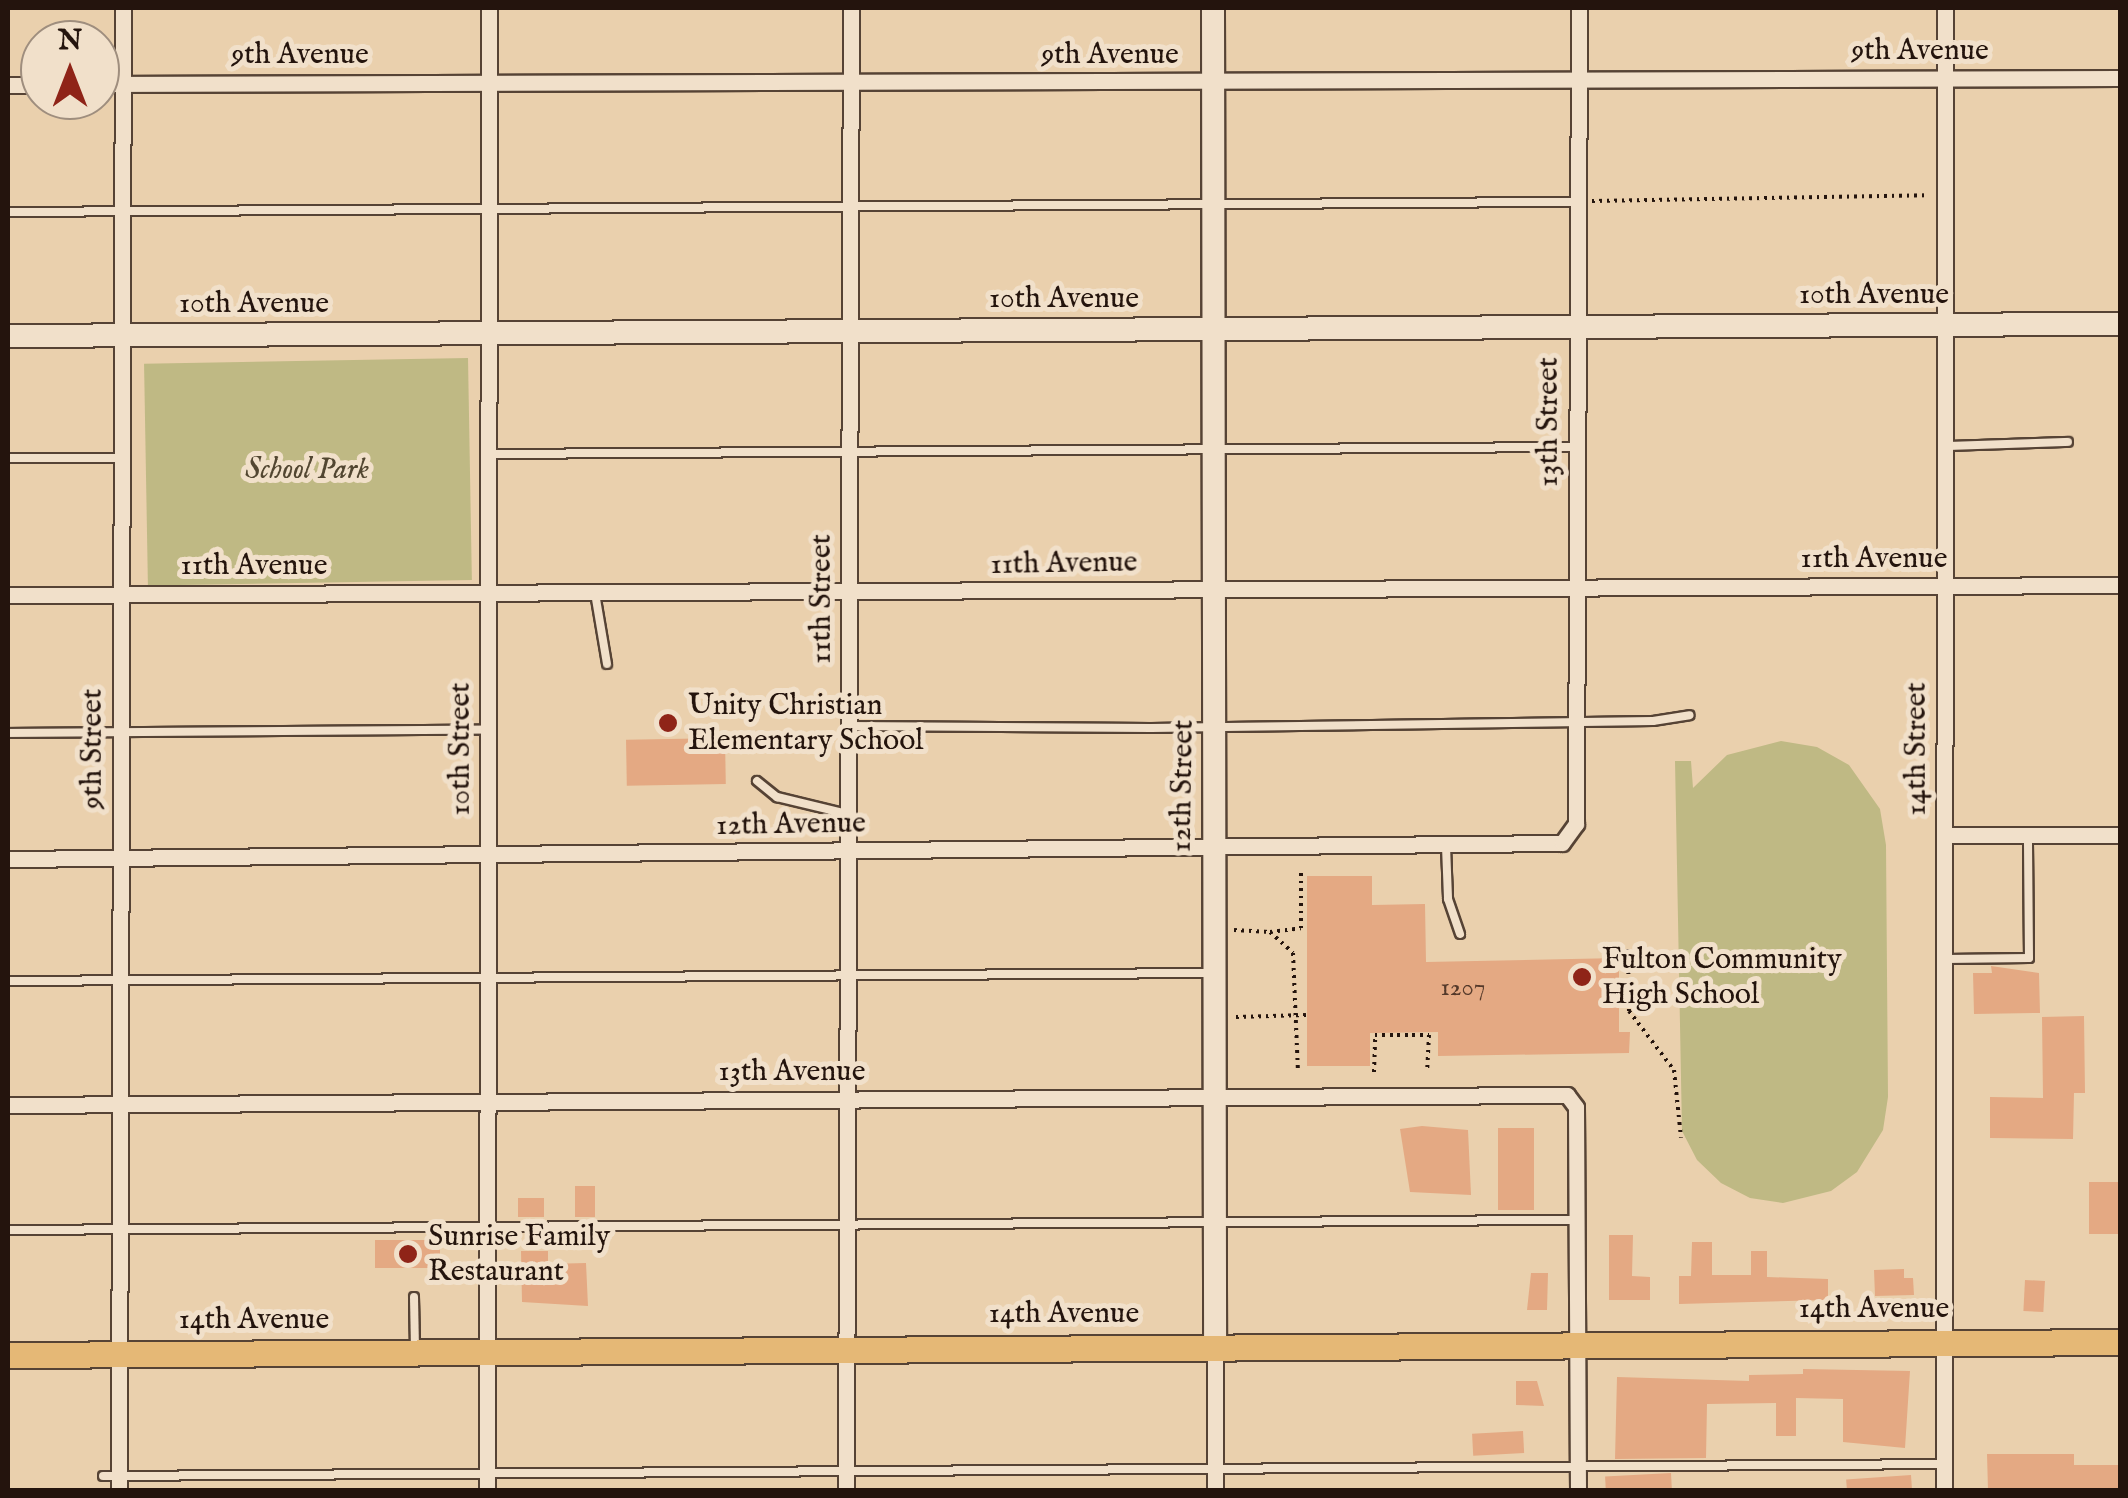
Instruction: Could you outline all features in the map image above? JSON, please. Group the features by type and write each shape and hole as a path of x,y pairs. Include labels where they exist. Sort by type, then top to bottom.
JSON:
{"main road":[{"name":"14th Avenue","path":"8,1354 2120,1342"}],"street":[{"name":"9th Street","path":"114,1481 121,1354 119,594 124,8"},
{"name":"10th Street","path":"487,1490 489,8"},
{"name":"11th Street","path":"846,1490 851,8"},
{"name":"12th Street","path":"1213,8 1214,1490"},
{"name":"13th Street","path":"1572,836 1576,720 1579,8"},
{"name":"14th Street","path":"1944,1490 1945,8"},
{"name":"9th Avenue","path":"122,84 2120,78"},
{"name":"10th Avenue","path":"8,336 2120,324"},
{"name":"11th Avenue","path":"8,595 2120,585"},
{"path":"1944,835 2120,836"},
{"name":"12th Avenue","path":"8,858 1446,846 1562,843 1572,836"},
{"name":"13th Avenue","path":"8,1105 1212,1098 1575,1100 1573,1220"},
{"path":"1573,1220 1578,1490"}],"lane":[{"path":"8,212 1578,202"},
{"path":"1944,446 2068,442"},
{"path":"490,454 1576,447"},
{"path":"8,458 122,458"},
{"path":"595,593 608,664"},
{"path":"849,726 1214,725 1690,715"},
{"path":"8,734 488,730"},
{"path":"757,781 777,796 848,814"},
{"path":"1944,959 2029,958 2028,836"},
{"path":"1446,846 1446,889 1460,934"},
{"path":"8,981 1214,973"},
{"path":"8,1230 486,1223 1573,1220"},
{"path":"414,1298 415,1352"},
{"path":"114,1481 486,1473 1944,1464"}],"path":[{"path":"1578,202 1945,195"},
{"path":"1234,930 1270,932 1301,928 1302,872"},
{"path":"1270,932 1293,953 1298,1073"},
{"path":"1628,949 1629,1011 1674,1070 1681,1138"},
{"path":"1234,1016 1306,1015"},
{"path":"1374,1072 1375,1034 1429,1034 1427,1071"}],"green space":[{"name":"School Park","path":"468,358 472,580 148,586 144,364"},
{"path":"1781,741 1817,747 1849,765 1880,809 1886,845 1888,1097 1883,1130 1857,1172 1831,1191 1783,1203 1750,1198 1721,1183 1697,1160 1682,1131 1675,761 1691,761 1693,788 1727,755"}],"building":[{"path":"725,738 726,784 627,786 626,740"},
{"path":"1307,876 1372,876 1372,905 1425,904 1426,962 1619,958 1619,1032 1630,1032 1629,1053 1438,1056 1438,1032 1370,1033 1370,1066 1307,1066"},
{"path":"1991,966 2039,973 2040,1013 1974,1014 1973,973 1992,973"},
{"path":"2084,1016 2085,1093 2074,1093 2073,1139 1990,1138 1990,1097 2043,1098 2042,1017"},
{"path":"1422,1126 1468,1130 1471,1195 1410,1192 1400,1129"},
{"path":"1498,1128 1534,1128 1534,1210 1498,1210"},
{"path":"2089,1182 2120,1182 2120,1234 2089,1234"},
{"path":"575,1186 595,1186 595,1217 575,1217"},
{"path":"518,1198 544,1198 544,1217 518,1217"},
{"path":"1609,1235 1633,1235 1632,1276 1650,1277 1650,1300 1609,1300"},
{"name":"Sunrise Family Restaurant","path":"375,1240 440,1240 440,1268 375,1268"},
{"path":"1692,1242 1712,1242 1712,1275 1751,1275 1751,1251 1767,1251 1767,1277 1828,1279 1828,1300 1679,1304 1679,1276 1691,1276"},
{"path":"521,1251 548,1251 548,1264 586,1263 588,1306 522,1302"},
{"path":"1904,1269 1904,1278 1913,1278 1914,1295 1875,1296 1874,1270"},
{"path":"1531,1273 1548,1273 1547,1310 1527,1310"},
{"path":"2025,1280 2045,1281 2043,1312 2023,1311"},
{"path":"1803,1369 1910,1371 1905,1448 1843,1442 1843,1399 1796,1398 1796,1436 1776,1436 1776,1403 1707,1404 1706,1458 1615,1459 1617,1377 1749,1381 1749,1375 1803,1374"},
{"path":"1516,1381 1537,1381 1544,1406 1516,1405"},
{"path":"1523,1431 1524,1453 1473,1456 1472,1434"},
{"path":"1987,1454 2074,1454 2074,1465 2118,1465 2118,1490 1988,1490"},
{"path":"1671,1473 1672,1490 1606,1490 1605,1476"},
{"path":"1911,1475 1912,1490 1847,1490 1846,1480"}],"place":[{"name":"Unity Christian Elementary School","path":"668,723"},
{"name":"Fulton Community High School","path":"1582,977"},
{"name":"Sunrise Family Restaurant","path":"408,1254"}]}
